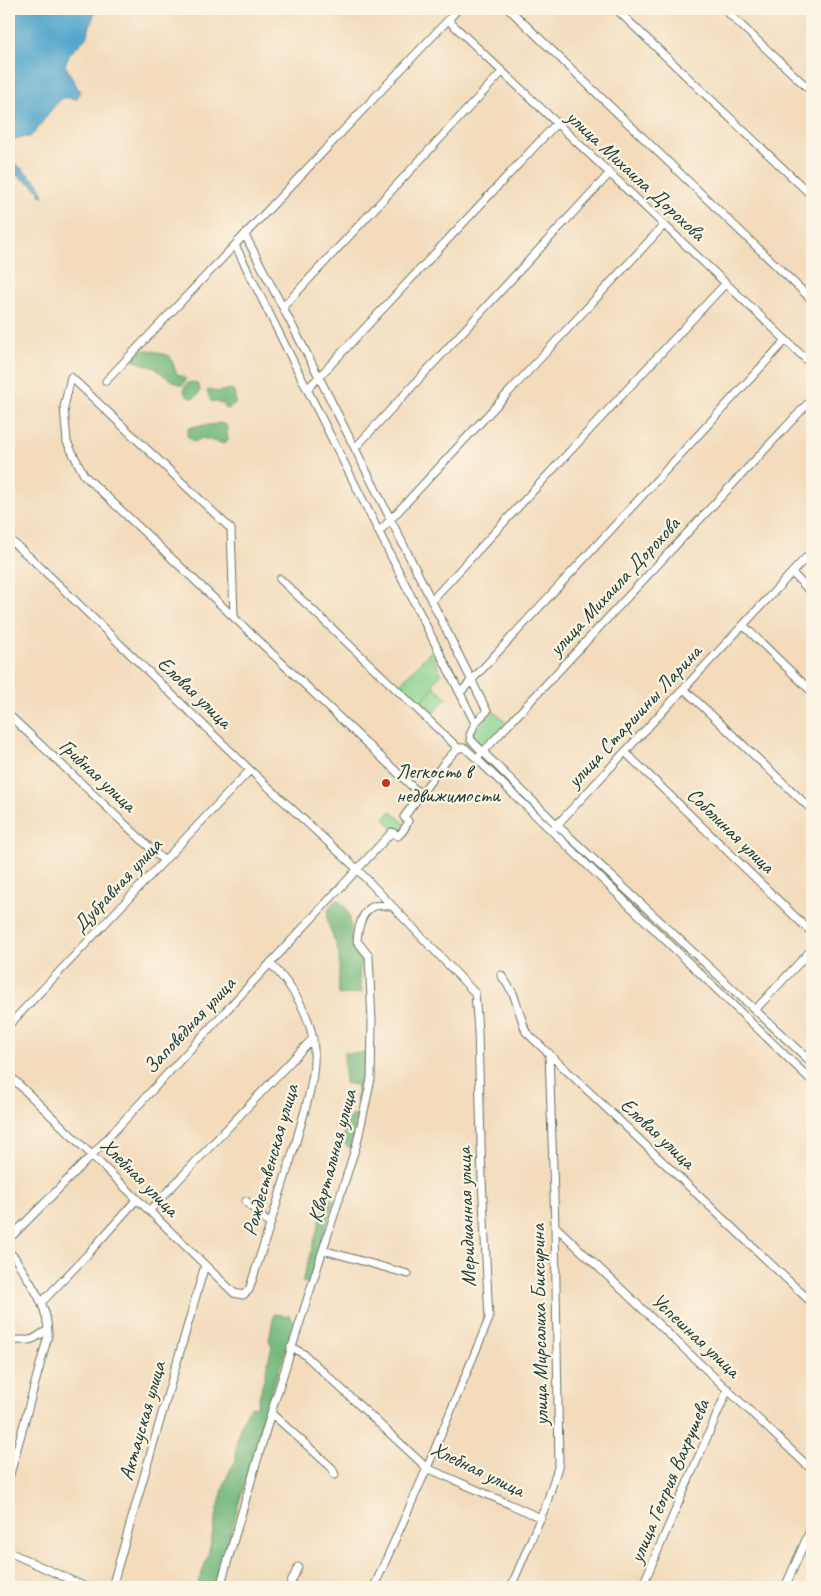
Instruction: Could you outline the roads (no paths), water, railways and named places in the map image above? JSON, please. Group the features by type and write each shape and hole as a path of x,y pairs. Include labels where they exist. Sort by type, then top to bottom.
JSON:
{"street":[{"path":"106,381 458,9"},
{"path":"509,9 812,300"},
{"path":"616,9 812,196"},
{"path":"724,9 812,92"},
{"name":"улица Михаила Дорохова","path":"448,20 812,365"},
{"path":"283,307 502,72"},
{"path":"307,389 556,124"},
{"path":"355,448 609,174"},
{"path":"379,532 664,226"},
{"path":"245,235 355,448 486,711 475,723 470,735 471,740 557,825 812,1063"},
{"path":"236,245 475,723"},
{"path":"431,601 725,284"},
{"path":"460,694 786,340"},
{"path":"234,616 231,529 71,378 64,407 67,442 84,475 421,795 444,763 458,748"},
{"name":"улица Михаила Дорохова","path":"477,759 812,399"},
{"name":"Еловая улица","path":"9,539 250,770 357,869"},
{"name":"улица Старшины Ларина","path":"551,831 812,551"},
{"path":"792,573 812,592"},
{"path":"280,579 458,748 465,748 477,759 812,1081"},
{"path":"743,625 812,692"},
{"path":"684,689 812,810"},
{"name":"Грибная улица","path":"9,715 163,860"},
{"name":"Соболиная улица","path":"625,752 812,933"},
{"name":"Дубравная улица","path":"9,1025 250,770"},
{"name":"Заповедная улица","path":"9,1239 92,1155 392,832 398,836 406,827 408,821 404,817 421,795"},
{"name":"Меридианная улица","path":"357,869 475,994 478,1030 488,1319 427,1468 374,1587"},
{"name":"Квартальная улица","path":"291,1347 358,1142 371,1078 372,1022 369,956 357,941 358,928 366,912 374,906 391,906"},
{"path":"755,1010 812,949"},
{"name":"Рождественская улица","path":"249,1290 306,1104 314,1064 313,1038 298,998 287,980 270,963"},
{"name":"Еловая улица","path":"501,975 513,993 526,1032 812,1303"},
{"path":"149,1211 313,1038"},
{"name":"улица Мирсалиха Биксурина","path":"511,1587 541,1518 559,1464 555,1226 549,1053"},
{"name":"Хлебная улица","path":"9,1075 234,1293 243,1295 249,1290"},
{"path":"42,1302 137,1199"},
{"path":"246,1201 266,1221 271,1223"},
{"name":"Успешная улица","path":"555,1226 812,1470"},
{"path":"323,1250 408,1274"},
{"path":"9,1252 15,1258 42,1302 46,1312 48,1331 9,1478"},
{"name":"Актауская улица","path":"112,1587 205,1265"},
{"path":"9,1343 12,1340 35,1338 48,1331"},
{"path":"233,1587 220,1585 291,1347"},
{"name":"Хлебная улица","path":"291,1347 304,1354 427,1468 541,1518"},
{"name":"улица Геогрия Вахрушева","path":"642,1587 728,1389"},
{"path":"271,1412 332,1468 335,1475"},
{"path":"785,1587 812,1526"},
{"path":"9,1552 86,1587"},
{"path":"289,1587 298,1567"}],"water":[{"path":"9,9 96,9 86,38 70,54 65,65 80,92 77,99 64,98 60,100 30,137 17,138 9,144"},
{"path":"9,158 39,184 44,196 40,195 31,184 9,171"}],"place":[{"name":"Легкость в недвижимости","path":"386,783"}]}
